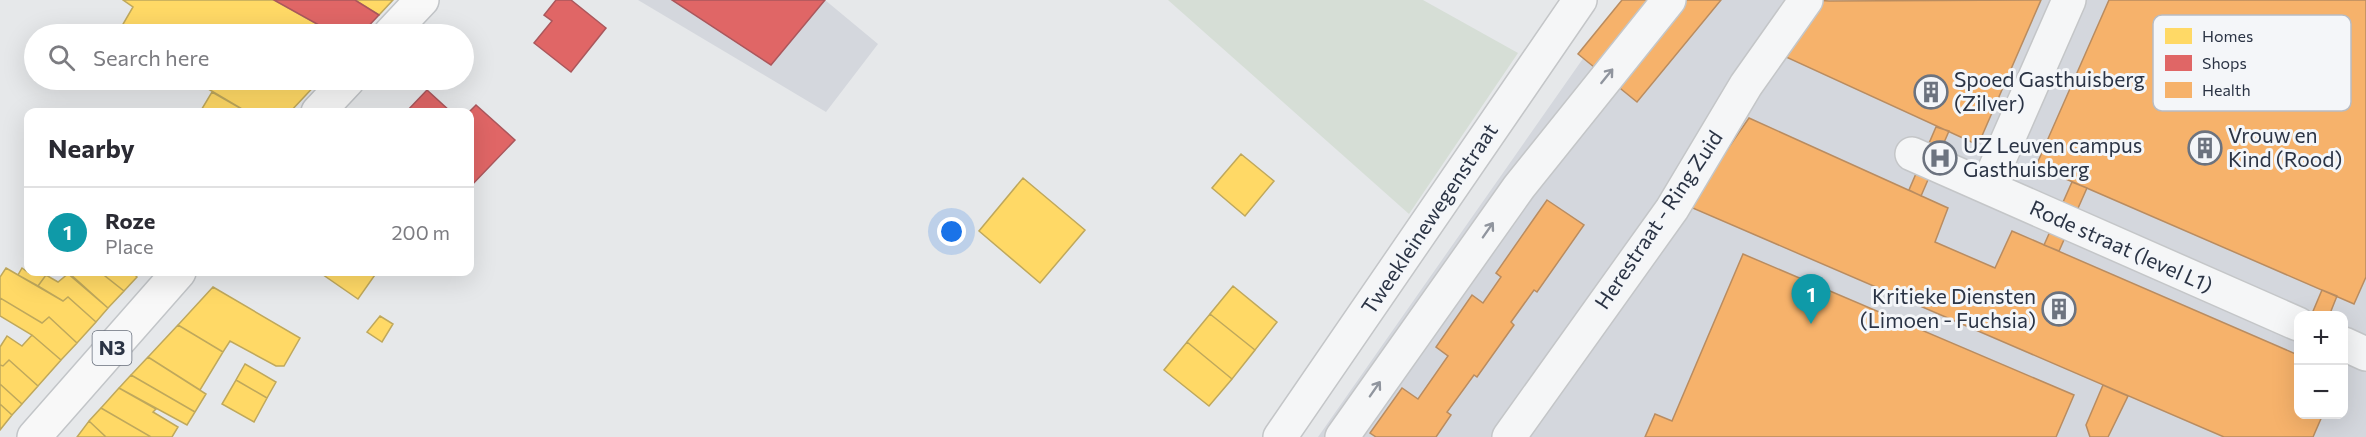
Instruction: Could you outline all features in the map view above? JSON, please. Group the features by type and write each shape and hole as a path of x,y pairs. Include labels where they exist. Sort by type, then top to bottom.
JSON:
{"main road":[{"path":"399,24 422,0"},
{"path":"322,108 339,90"},
{"name":"N3","path":"34,437 175,276"}],"street":[{"name":"Tweekleinewegenstraat","path":"1280,437 1580,0"},
{"path":"1342,437 1519,187 1669,0"},
{"name":"Herestraat - Ring Zuid","path":"1509,437 1672,209 1746,85 1806,0"},
{"path":"1987,187 2069,0"},
{"name":"Rode straat (level L1)","path":"1912,154 2294,322"},
{"path":"2348,346 2366,354"}],"shaded area":[{"path":"638,0 825,0 878,44 826,112"},
{"path":"1168,0 1423,0 1518,53 1409,214"},
{"name":"UZ Leuven campus Gasthuisberg","path":"1624,0 2366,0 2366,437 1318,437"}],"building: Homes":[{"path":"123,0 274,0 317,24 123,24 133,7"},
{"path":"355,0 393,0 379,15"},
{"path":"210,90 311,90 294,108 240,108"},
{"path":"212,92 240,108 202,108"},
{"path":"1241,154 1274,181 1245,216 1212,188"},
{"path":"1023,178 1085,230 1040,283 979,231"},
{"path":"6,268 63,301 68,297 96,322 77,343 49,317 42,323 0,298 0,277"},
{"path":"22,268 24,276 45,276 38,286 18,275"},
{"path":"45,276 58,282 65,276 72,276 108,308 96,322 68,297 63,301 38,286"},
{"path":"71,276 105,276 124,291 108,308"},
{"path":"105,276 136,276 124,291"},
{"path":"325,276 374,276 358,299"},
{"path":"1233,286 1277,322 1255,350 1210,314"},
{"path":"213,287 300,338 284,366 276,366 230,341 223,352 178,325"},
{"path":"0,298 42,323 49,317 77,343 61,360 32,335 0,316"},
{"path":"1210,314 1255,350 1232,379 1187,342"},
{"path":"380,316 393,324 382,342 367,332"},
{"path":"178,325 223,352 200,390 148,357"},
{"path":"32,335 61,360 38,386 9,360 3,366 0,365 0,347 7,336 22,346"},
{"path":"1187,342 1232,379 1209,406 1164,370"},
{"path":"148,357 206,394 195,412 131,375"},
{"path":"9,360 38,386 22,404 0,384 0,365 3,366"},
{"path":"245,364 276,382 267,398 236,380"},
{"path":"131,375 195,412 187,425 119,388"},
{"path":"236,380 267,398 254,422 222,404"},
{"path":"0,384 22,404 12,415 0,404"},
{"path":"119,388 156,409 153,412 178,427 172,437 151,437 101,408"},
{"path":"0,404 12,415 0,430"},
{"path":"101,408 151,437 106,437 89,421"},
{"path":"89,421 106,437 77,437"}],"building: Shops":[{"path":"274,0 355,0 379,15 370,24 317,24"},
{"path":"556,0 571,0 606,28 571,72 534,43 552,21 544,15"},
{"path":"672,0 825,0 771,65"},
{"path":"427,90 447,108 410,108"},
{"path":"476,105 515,140 474,183 474,108"}],"building: Health":[{"path":"1622,0 1721,0 1637,102 1578,54"},
{"name":"Spoed Gasthuisberg (Zilver)","path":"1815,0 2041,0 1978,145 1786,57"},
{"name":"Vrouw en Kind (Rood)","path":"2109,0 2366,0 2366,277 2354,304 2036,166"},
{"name":"Kritieke Diensten (Limoen - Fuchsia)","path":"1749,118 1948,208 1935,242 1995,268 2012,231 2294,353 2294,419 2321,419 2313,437 2224,437 1688,206"},
{"path":"1936,127 1949,131 1921,196 1909,190"},
{"path":"2072,182 2087,188 2059,251 2044,245"},
{"path":"1547,200 1584,225 1537,292 1534,290 1511,322 1514,325 1477,377 1474,375 1447,412 1451,415 1436,437 1376,437 1370,433 1402,388 1418,399 1448,356 1436,347 1472,295 1483,303 1501,277 1496,273"},
{"path":"1743,254 2074,395 2056,437 1645,437 1655,414 1672,421"},
{"path":"2322,290 2337,296 2331,311 2313,311"},
{"path":"2103,385 2128,396 2108,437 2090,437 2086,425"}],"place":[{"name":"Spoed Gasthuisberg (Zilver)","path":"1931,92"},
{"name":"Vrouw en Kind (Rood)","path":"2205,148"},
{"name":"UZ Leuven campus Gasthuisberg","path":"1940,158"},
{"name":"Kritieke Diensten (Limoen - Fuchsia)","path":"2059,309"},
{"name":"Roze","path":"1811,324"}]}
